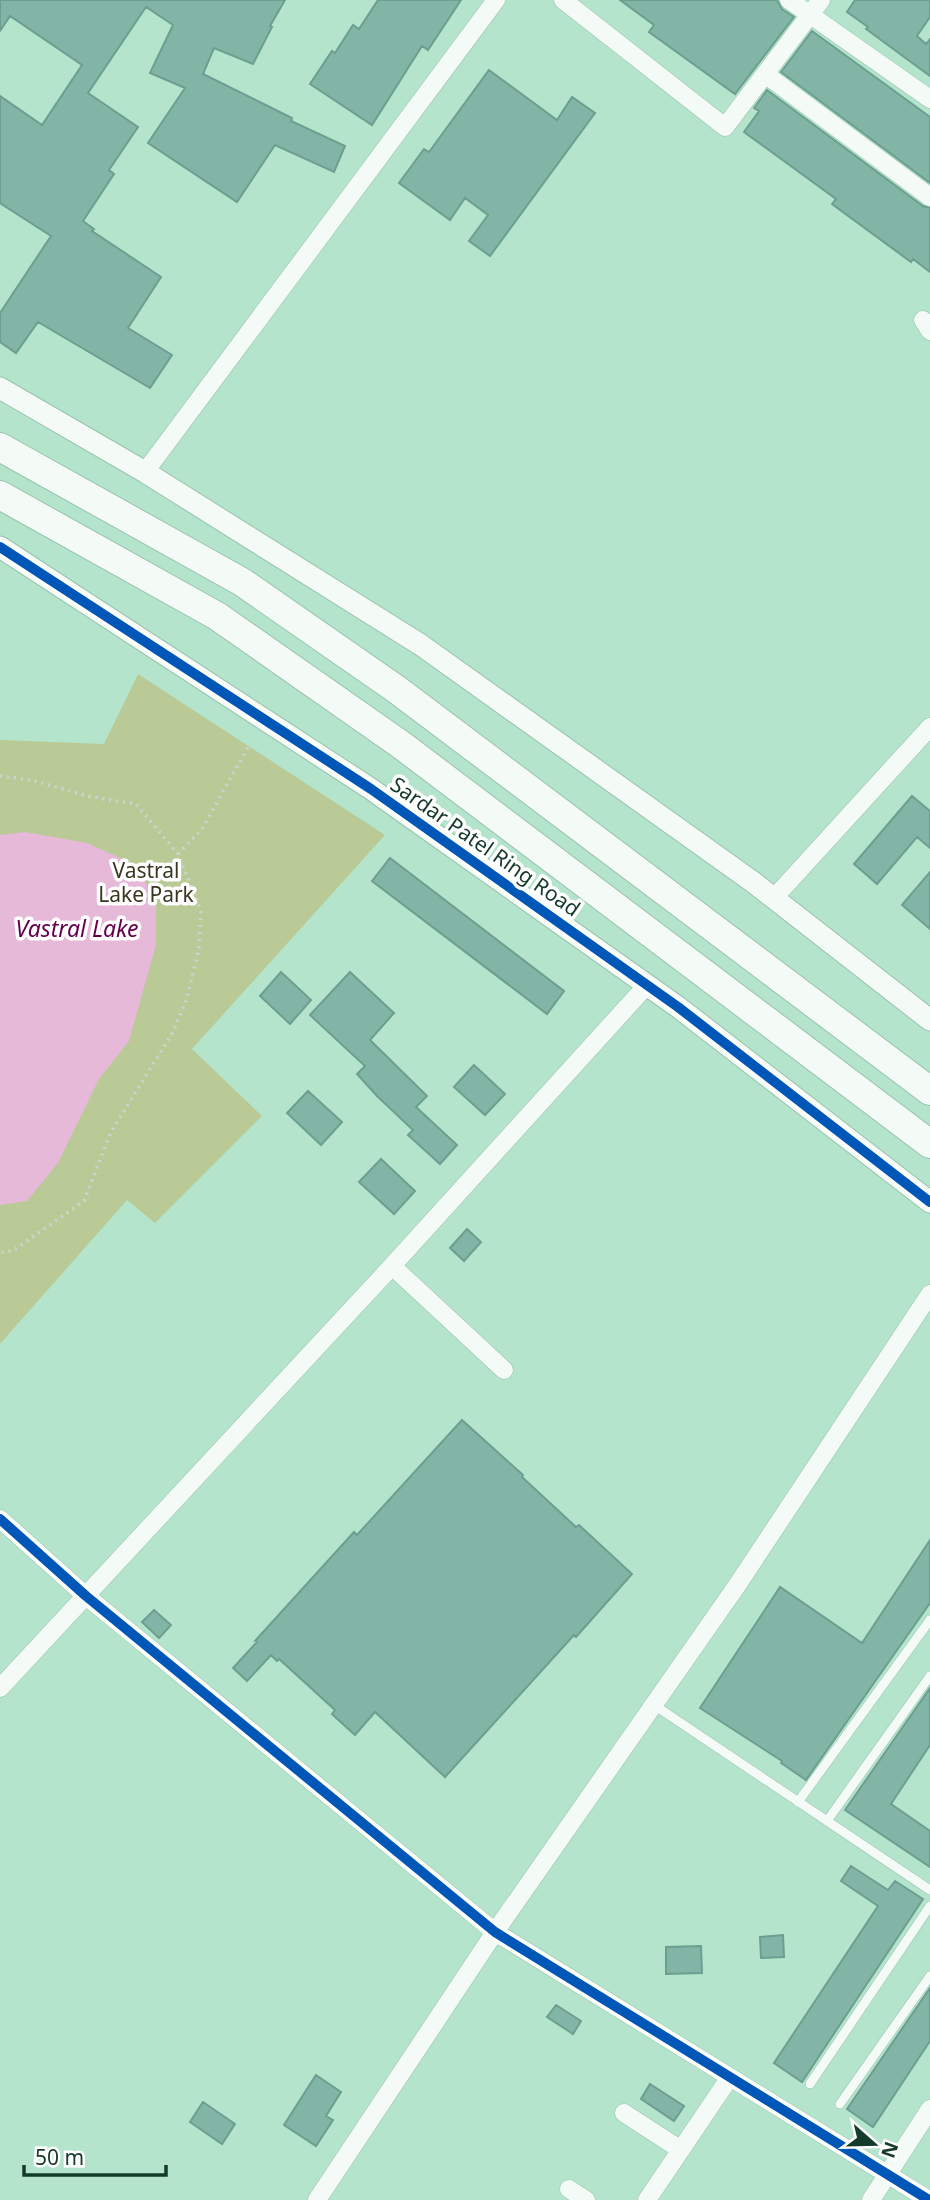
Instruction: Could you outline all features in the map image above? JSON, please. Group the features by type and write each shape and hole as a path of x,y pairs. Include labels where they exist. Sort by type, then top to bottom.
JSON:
{"highway":[{"path":"0,447 242,582 385,681 930,1091"},
{"name":"Sardar Patel Ring Road","path":"0,495 216,616 379,729 930,1144"}],"street":[{"path":"145,472 496,0"},
{"path":"563,0 725,127 821,0"},
{"path":"789,0 930,99"},
{"path":"765,74 930,197"},
{"path":"0,388 145,472 421,645 774,898 930,1020"},
{"name":"Sardar Patel Ring Road","path":"0,547 370,789 647,985 930,1202"},
{"path":"774,898 930,727"},
{"path":"0,1688 392,1266 647,985"},
{"path":"392,1266 503,1370"},
{"path":"317,2200 495,1931 738,1584 930,1294"},
{"path":"0,1519 86,1596 495,1931 929,2200"},
{"path":"647,2200 730,2077"},
{"path":"871,2200 930,2109"},
{"path":"624,2113 681,2150"},
{"path":"569,2189 586,2200"}],"lane":[{"path":"798,1802 930,1620"},
{"path":"827,1821 930,1676"},
{"path":"654,1705 930,1890"},
{"path":"810,2084 930,1906"},
{"path":"840,2104 930,1976"}],"path":[{"path":"178,854 202,829 248,747"},
{"path":"0,776 31,780 92,797 136,804 178,854 201,911 196,962 186,1001 173,1032 111,1132 84,1201 14,1250 0,1253"}],"green space":[{"name":"Vastral Lake Park","path":"138,674 385,835 192,1049 262,1116 155,1223 127,1200 0,1344 0,740 104,744"}],"water":[{"name":"Vastral Lake","path":"25,832 87,843 138,866 156,905 156,945 129,1041 99,1079 58,1163 27,1201 0,1205 0,835"}],"building":[{"path":"0,0 285,0 253,64 214,48 203,74 292,118 291,121 345,146 334,172 275,145 237,202 148,143 185,88 150,73 173,25 146,7 88,93 138,127 109,170 114,174 83,221 94,229 92,231 161,277 128,328 172,355 150,388 38,322 16,353 0,342 0,313 51,236 0,203 0,96 42,125 82,65 10,16 0,31"},
{"path":"378,0 461,0 428,50 422,46 372,125 310,84 353,25 359,29"},
{"path":"620,0 777,0 782,9 794,17 735,94 649,32 654,25"},
{"path":"855,0 930,0 930,17 917,36 926,44 930,39 930,76 847,12"},
{"path":"812,31 930,117 930,183 781,72"},
{"path":"489,70 557,120 572,97 595,113 490,256 469,241 488,215 465,198 450,220 399,183 424,149 429,152"},
{"path":"767,90 923,206 930,208 930,272 913,259 911,262 832,204 836,199 744,132 759,111 754,108"},
{"path":"912,796 930,811 930,848 917,837 877,884 854,864"},
{"path":"390,858 564,991 547,1014 372,881"},
{"path":"930,872 930,929 902,905"},
{"path":"281,972 311,1000 290,1024 260,996"},
{"path":"350,972 394,1013 370,1040 427,1096 416,1107 457,1145 440,1164 408,1135 413,1130 357,1074 365,1066 310,1015"},
{"path":"474,1065 505,1094 485,1115 454,1087"},
{"path":"308,1091 342,1122 321,1145 287,1113"},
{"path":"381,1159 415,1191 394,1214 359,1182"},
{"path":"467,1229 481,1242 464,1261 450,1248"},
{"path":"462,1420 576,1527 579,1525 632,1574 445,1777 375,1712 355,1735 332,1714 335,1710 279,1659 277,1661 271,1655 247,1681 233,1668 354,1532 357,1535"},
{"path":"930,1540 930,1603 806,1780 781,1763 782,1761 700,1708 780,1587 862,1643"},
{"path":"154,1610 171,1625 159,1638 142,1622"},
{"path":"930,1688 930,1745 891,1804 930,1831 930,1867 845,1810"},
{"path":"851,1866 888,1890 895,1881 923,1899 802,2082 774,2063 878,1906 841,1881"},
{"path":"783,1935 784,1957 761,1958 760,1937"},
{"path":"701,1946 702,1973 666,1974 666,1947"},
{"path":"930,1988 930,2041 873,2127 847,2109"},
{"path":"556,2005 581,2021 573,2034 547,2017"},
{"path":"316,2075 341,2092 326,2116 333,2120 316,2146 284,2125"},
{"path":"650,2084 684,2106 674,2121 641,2099"},
{"path":"203,2102 235,2124 222,2144 190,2122"}],"cycle path":[{"path":"0,547 371,789 678,1007 930,1202"},
{"path":"0,1519 86,1596 495,1932 929,2200"}]}
